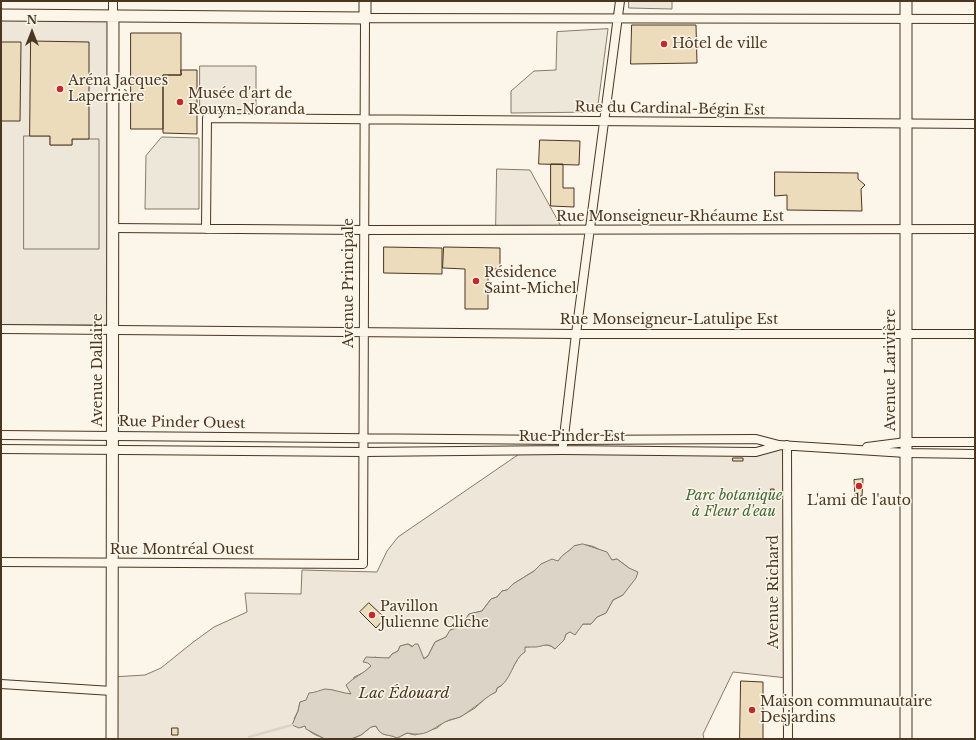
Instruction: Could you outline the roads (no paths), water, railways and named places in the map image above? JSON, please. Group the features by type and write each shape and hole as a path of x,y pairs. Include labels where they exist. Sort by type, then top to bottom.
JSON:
{"street":[{"name":"Avenue Dallaire","path":"112,739 113,1"},
{"name":"Avenue Principale","path":"363,564 365,1"},
{"path":"562,450 620,1"},
{"name":"Avenue Larivière","path":"906,1 906,739"},
{"path":"1,15 365,18 975,19"},
{"name":"Rue du Cardinal-Bégin Est","path":"206,229 207,118 975,124"},
{"name":"Rue Monseigneur-Rhéaume Est","path":"113,228 364,230 975,229"},
{"name":"Rue Monseigneur-Latulipe Est","path":"1,329 576,334 975,334"},
{"name":"Rue Pinder Ouest","path":"1,435 364,438"},
{"name":"Rue Pinder Est","path":"364,438 564,440 756,439 783,445 848,449 906,448 975,442"},
{"name":"Rue Pinder Est","path":"364,452 562,450 756,452 783,445"},
{"name":"Avenue Richard","path":"783,445 788,739"},
{"name":"Rue Pinder Est","path":"906,448 975,454"},
{"name":"Rue Pinder Ouest","path":"1,449 364,452"},
{"name":"Rue Montréal Ouest","path":"1,562 363,564"},
{"path":"1,684 112,691"}],"water":[{"name":"Lac Édouard","path":"583,544 607,552 612,560 617,559 629,568 638,572 636,578 623,595 613,600 606,613 597,617 591,624 583,624 575,635 570,632 566,634 564,640 555,649 548,645 525,647 525,652 518,659 506,681 497,688 496,692 460,717 447,721 428,732 419,734 407,733 397,738 383,734 376,726 371,727 361,735 351,739 325,739 306,729 305,726 299,728 292,725 300,702 306,700 309,693 325,689 351,694 346,685 371,666 368,663 363,662 366,657 389,658 392,654 398,651 400,646 408,644 412,647 415,644 418,644 424,659 428,656 435,642 446,637 450,630 461,624 469,614 482,611 491,599 497,597 502,591 507,590 513,584 534,571 541,564 552,559 558,561 574,546"}],"waterway":[{"path":"249,737 292,725"}],"place":[{"name":"Hôtel de ville","path":"664,44"},
{"name":"Aréna Jacques Laperrière","path":"60,89"},
{"name":"Musée d'art de Rouyn-Noranda","path":"180,102"},
{"name":"Résidence Saint-Michel","path":"476,281"},
{"name":"L'ami de l'auto","path":"859,486"},
{"name":"Pavillon Julienne Cliche","path":"372,615"},
{"name":"Maison communautaire Desjardins","path":"752,710"}],"park label":[{"name":"Parc botanique à Fleur d'eau","path":"734,504"}]}
